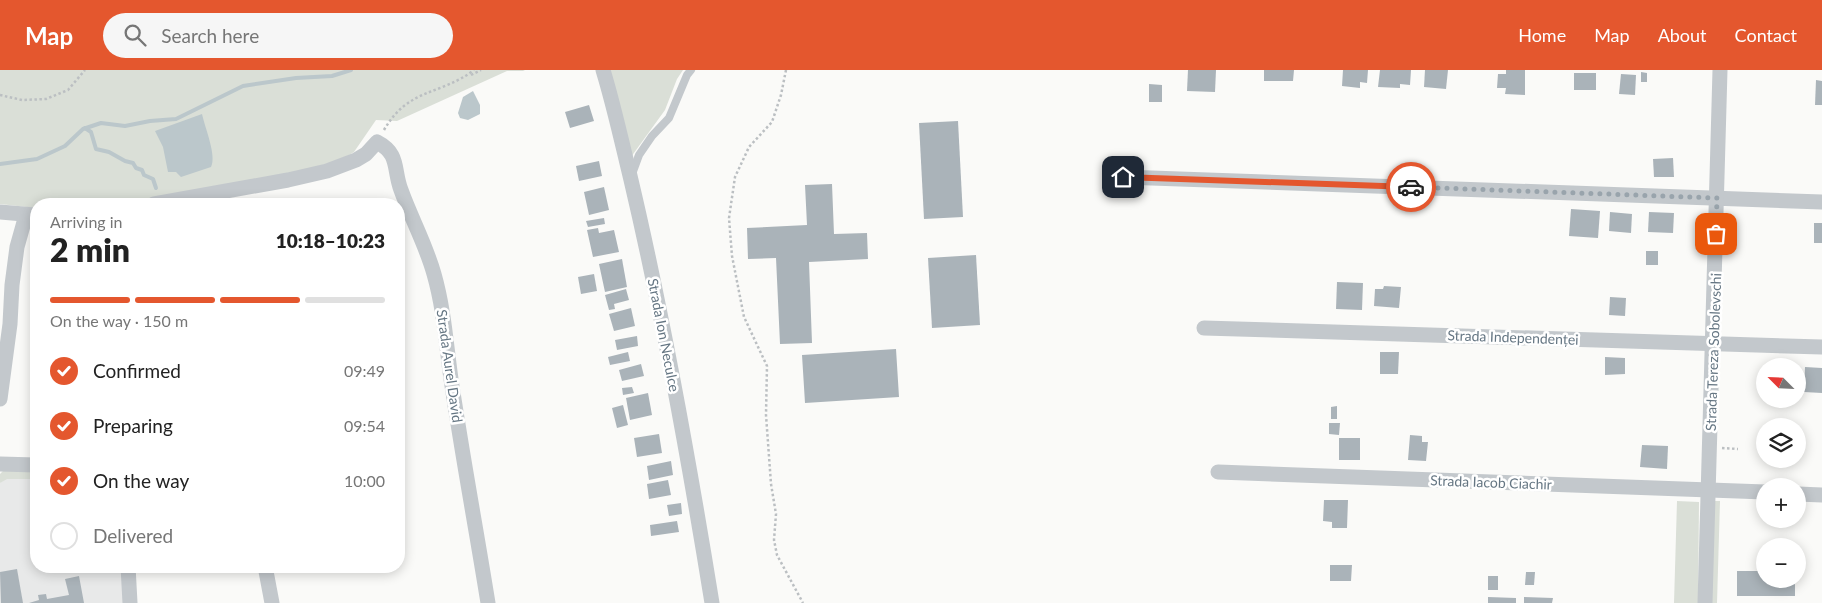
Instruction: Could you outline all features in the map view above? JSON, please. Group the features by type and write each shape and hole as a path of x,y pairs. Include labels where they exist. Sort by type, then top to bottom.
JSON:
{"street":[{"name":"Strada Ion Neculce","path":"603,70 616,115 660,314 687,449 712,603"},
{"name":"Strada Tereza Sobolevschi","path":"1705,603 1720,70"},
{"path":"188,198 288,180 326,171 356,160 366,154 377,142"},
{"name":"Strada Aurel David","path":"377,142 392,153 404,198"},
{"path":"1123,177 1822,202"},
{"name":"Strada Aurel David","path":"405,201 434,272 442,303 451,378 488,603"},
{"path":"0,212 30,215"},
{"path":"0,399 10,324 12,285 17,247 30,217"},
{"name":"Strada Independenței","path":"1204,328 1822,347"},
{"path":"0,464 30,465"},
{"name":"Strada Iacob Ciachir","path":"1218,472 1756,492"},
{"path":"1806,494 1822,495"},
{"path":"128,573 130,603"},
{"path":"266,573 272,603"}],"lane":[{"path":"630,178 639,154 652,136 669,118 687,75 691,70"}],"path":[{"path":"0,95 22,100 46,99 68,90 85,70"},
{"path":"465,77 474,70"},
{"path":"377,142 393,116 406,104 424,93 453,83 481,70"},
{"path":"786,70 781,95 772,122 749,146 735,177 729,218 732,256 744,317 766,366 766,416 771,484 776,514 774,540 777,555 803,603"}],"shaded area":[{"path":"0,70 525,70 507,71 397,121 376,120 354,152 341,160 277,177 154,198 30,198 30,207 0,204"},
{"path":"610,70 683,70 677,79 665,110 631,157"},
{"path":"473,91 480,105 480,114 468,120 460,118 458,113 463,97"},
{"path":"202,114 212,149 211,167 181,177 176,172 168,172 163,147 155,131"},
{"path":"4,470 30,470 30,479 7,479 0,483 0,474"},
{"path":"4,479 30,479 30,573 122,573 124,603 0,603 0,483"},
{"path":"1677,501 1699,502 1698,603 1674,603"},
{"path":"1713,501 1720,501 1717,603 1710,603"}],"building":[{"path":"1188,70 1216,70 1215,92 1187,91"},
{"path":"1264,70 1294,70 1293,81 1264,81"},
{"path":"1343,70 1368,70 1367,83 1360,82 1360,88 1342,86"},
{"path":"1380,70 1411,70 1410,85 1400,84 1400,88 1378,87"},
{"path":"1425,70 1448,70 1446,89 1424,87"},
{"path":"1506,70 1525,70 1525,95 1505,94 1506,88 1497,88 1498,74 1506,74"},
{"path":"1641,72 1647,73 1647,82 1641,82"},
{"path":"1574,73 1596,73 1596,90 1574,90"},
{"path":"1621,74 1636,75 1635,95 1619,94"},
{"path":"1816,80 1822,81 1822,105 1815,105"},
{"path":"1149,84 1162,85 1162,102 1149,102"},
{"path":"589,105 594,121 570,128 565,112"},
{"path":"958,121 963,217 924,219 919,123"},
{"path":"1673,158 1674,177 1654,177 1653,159"},
{"path":"599,161 602,176 579,181 576,166"},
{"path":"832,184 834,234 867,233 868,259 809,262 812,343 780,344 776,258 748,259 747,228 807,225 805,185"},
{"path":"604,187 609,210 589,215 584,192"},
{"path":"1571,209 1600,211 1598,238 1569,236"},
{"path":"1610,212 1632,214 1631,233 1609,231"},
{"path":"1649,212 1674,213 1673,233 1648,232"},
{"path":"604,218 605,224 588,227 586,221"},
{"path":"1814,223 1822,223 1822,243 1814,243"},
{"path":"598,228 599,233 614,230 619,252 593,257 587,230"},
{"path":"1646,251 1658,251 1658,265 1646,265"},
{"path":"976,255 980,325 932,328 928,258"},
{"path":"622,259 627,287 605,292 599,264"},
{"path":"594,274 597,291 581,294 578,277"},
{"path":"1337,282 1363,283 1362,310 1336,309"},
{"path":"1384,286 1401,287 1399,308 1374,306 1375,289 1383,289"},
{"path":"626,289 629,300 614,304 615,309 609,310 605,295"},
{"path":"1610,297 1626,298 1625,316 1609,315"},
{"path":"631,308 635,326 614,331 609,314"},
{"path":"637,336 638,346 617,350 615,340"},
{"path":"896,349 899,397 805,403 802,355"},
{"path":"628,352 630,361 610,365 608,357"},
{"path":"1380,352 1399,352 1398,374 1380,374"},
{"path":"1605,357 1625,358 1625,374 1605,375"},
{"path":"641,364 644,376 622,381 619,370"},
{"path":"1806,367 1822,368 1822,393 1806,392"},
{"path":"632,387 634,393 623,395 622,388"},
{"path":"648,393 652,415 630,420 626,398"},
{"path":"623,405 628,425 617,428 612,408"},
{"path":"1337,406 1337,419 1331,419 1331,407"},
{"path":"1329,423 1340,423 1339,435 1329,434"},
{"path":"659,434 662,453 637,457 634,438"},
{"path":"1410,435 1422,436 1422,442 1428,442 1426,461 1408,460"},
{"path":"1339,438 1360,438 1360,460 1339,460"},
{"path":"1642,445 1668,446 1667,469 1640,467"},
{"path":"671,461 673,475 649,480 647,466"},
{"path":"668,480 671,495 649,499 647,484"},
{"path":"1324,500 1348,500 1347,528 1332,528 1332,522 1323,521"},
{"path":"681,503 682,514 669,516 667,505"},
{"path":"677,521 679,532 651,536 650,525"},
{"path":"1330,565 1352,565 1351,581 1330,581"},
{"path":"17,569 23,603 1,603 0,572"},
{"path":"1737,571 1756,571 1756,588 1795,588 1795,596 1737,596"},
{"path":"1526,572 1535,572 1534,585 1525,585"},
{"path":"79,576 84,603 29,603 39,600 38,595 46,594 47,599 69,595 65,579"},
{"path":"1488,576 1498,576 1498,590 1488,590"},
{"path":"1488,597 1516,598 1516,603 1488,603"},
{"path":"1524,597 1553,598 1552,603 1524,603"}],"waterway":[{"path":"0,164 37,159 65,146 83,129 101,123 125,126 150,121 176,119 243,86 296,78 332,76 351,70"},
{"path":"85,128 91,132 96,149 109,152 125,161 133,163 136,168 142,170 144,175 153,179 156,188"}],"way so far":[{"path":"1411,187 1717,198 1716,234"}],"route":[{"path":"1123,177 1411,187"}]}
